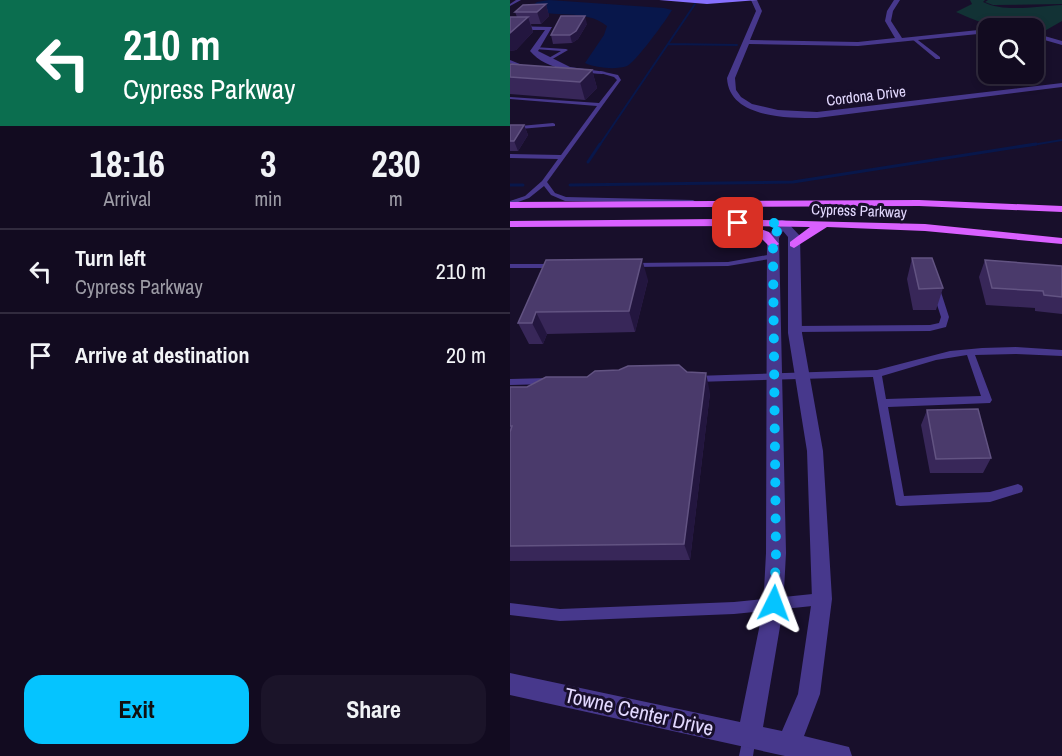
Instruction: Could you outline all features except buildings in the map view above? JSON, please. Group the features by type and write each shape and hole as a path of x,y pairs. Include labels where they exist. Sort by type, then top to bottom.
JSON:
{"main road":[{"path":"670,204 685,209 751,213 782,223 800,211 843,203"},
{"name":"Cypress Parkway","path":"510,204 958,203 1062,209"},
{"name":"Cypress Parkway","path":"510,224 831,224 892,226 1062,241"},
{"path":"717,224 760,231 770,237 773,250"},
{"path":"794,244 811,230 831,224"}],"street":[{"path":"662,0 755,0"},
{"name":"Cordona Drive","path":"755,0 759,11 731,78 732,91 739,99 751,106 783,114 831,114 1062,85"},
{"path":"897,0 888,15 888,22 889,28 901,40"},
{"path":"510,28 550,28 535,48 534,51 537,54 568,69 602,72"},
{"path":"746,42 843,44 978,33"},
{"path":"1044,38 1062,43"},
{"path":"782,223 794,236 795,329 800,376 815,451 822,599 809,694 767,747 776,553 773,238 782,223"},
{"name":"Towne Center Drive","path":"510,684 767,747 840,756"}],"lane":[{"path":"510,5 519,0"},
{"path":"913,38 938,58"},
{"path":"535,48 566,50 549,60"},
{"path":"510,61 536,72"},
{"path":"559,72 568,69"},
{"path":"510,204 527,197 544,182 619,80 616,76 602,72"},
{"path":"510,98 600,105"},
{"path":"510,131 553,125"},
{"path":"510,156 562,157"},
{"path":"544,182 553,194 565,199 670,200 710,204"},
{"path":"626,265 728,264 773,250"},
{"path":"510,266 561,266"},
{"path":"795,329 930,328 943,325 945,317 931,274"},
{"path":"688,379 877,373 896,370 937,357 970,353 1062,353"},
{"path":"883,403 987,400 970,353"},
{"path":"877,373 900,501 990,497 1017,489"},
{"path":"510,382 560,381"},
{"path":"510,609 560,615 734,608 822,599"}],"green space":[{"path":"970,0 985,0 983,2 1011,8 1062,5 1062,21 1044,31 1044,18 978,18 978,21 956,12 972,4"},
{"path":"988,0 1062,0 1062,4 993,5 985,2"}],"shaded area":[{"path":"549,0 672,10 631,63 617,68 606,68 585,63 604,35 607,26 589,17 529,9 537,2"}],"waterway":[{"path":"599,146 695,4"},
{"path":"668,44 737,45"},
{"path":"1026,146 1062,140"},
{"path":"588,162 600,144"},
{"path":"570,185 793,182 1036,144"},
{"path":"510,185 523,185"}],"route":[{"path":"738,223 782,223 773,238 776,553 774,603"}]}
